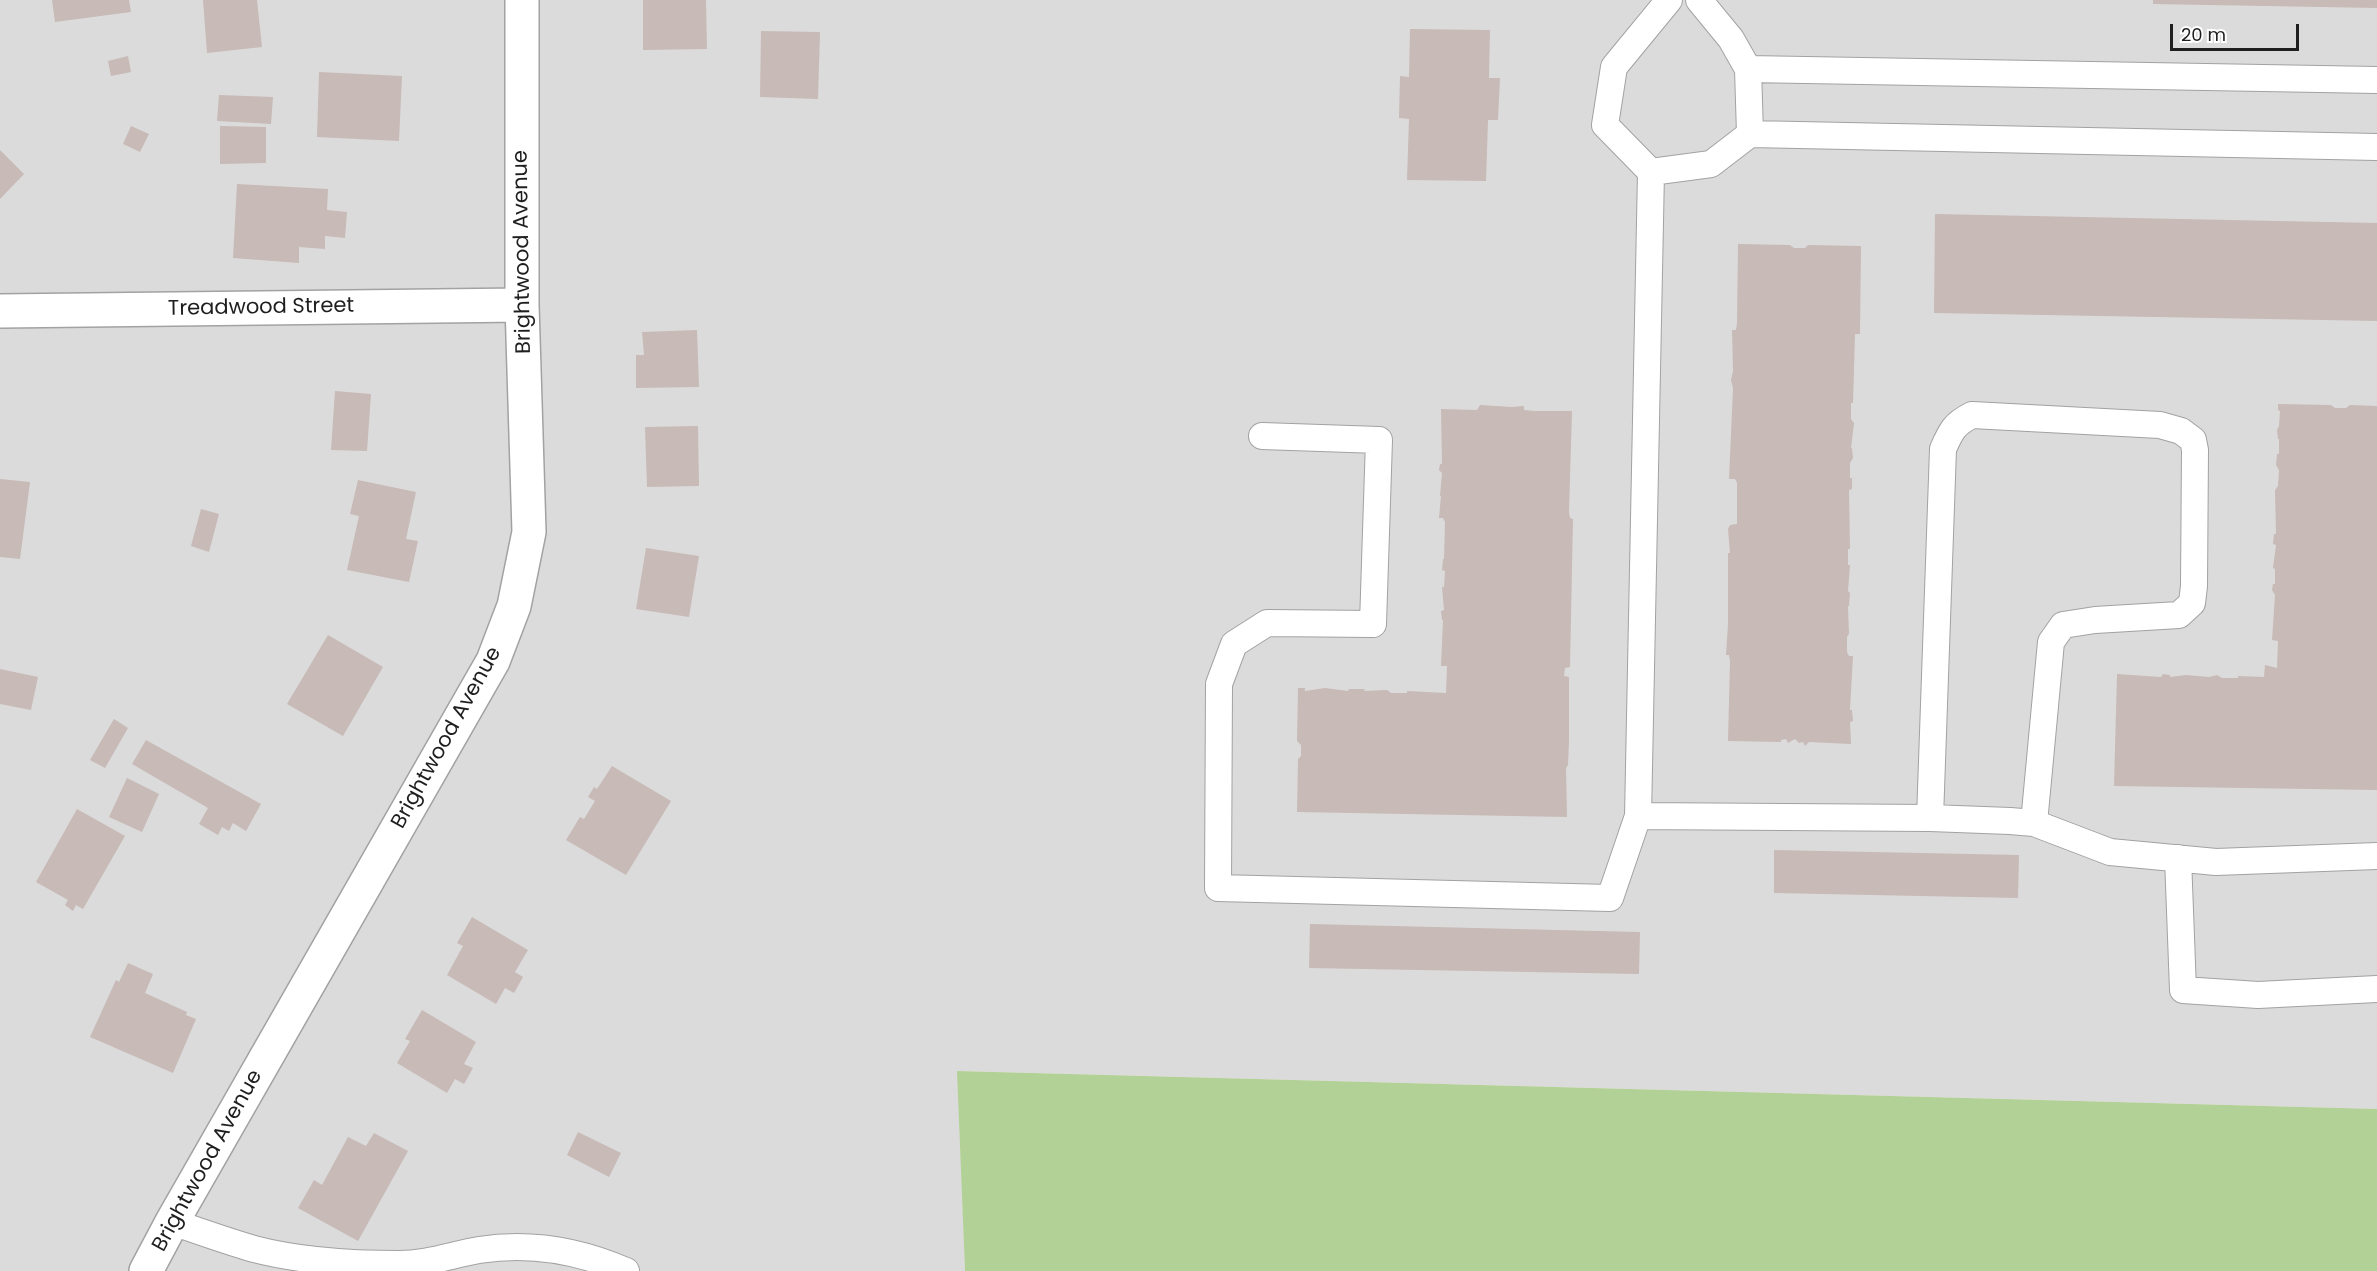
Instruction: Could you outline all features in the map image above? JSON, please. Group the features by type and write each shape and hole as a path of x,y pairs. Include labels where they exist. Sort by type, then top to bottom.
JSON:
{"street":[{"name":"Brightwood Avenue","path":"146,1271 172,1221 493,660 514,606 529,532 522,305 522,0"},
{"name":"Treadwood Street","path":"0,311 522,305"}],"lane":[{"path":"1262,436 1378,440 1373,624 1267,623 1234,644 1219,684 1218,888 1610,898 1638,816 1650,172 1605,125 1614,67 1669,0"},
{"path":"1699,0 1731,39 1748,69 1750,134"},
{"path":"1748,69 2377,80"},
{"path":"1650,172 1711,164 1750,134 2377,147"},
{"path":"1930,818 1943,448 1950,432 1957,422 1972,415 2160,425 2181,430 2193,440 2195,450 2192,603 2179,615 2095,620 2063,625 2051,642 2034,823"},
{"path":"1638,816 1930,818 2034,823 2110,852 2216,862 2377,856"},
{"path":"2178,858 2183,990 2258,995 2377,989"},
{"path":"172,1221 255,1249 327,1262 429,1263 479,1250 520,1247 562,1251 602,1261 626,1271"}],"shaded area":[{"path":"0,0 2377,0 2377,1109 958,1071 965,1271 0,1271"}],"green space":[{"path":"957,1071 2377,1109 2377,1271 965,1271"}],"building":[{"path":"52,0 129,0 131,12 55,22"},
{"path":"203,0 257,0 262,47 207,53"},
{"path":"643,0 706,0 707,49 643,50"},
{"path":"2153,0 2377,0 2377,8 2153,4"},
{"path":"1410,29 1490,30 1489,78 1500,78 1498,120 1488,120 1486,181 1407,180 1409,119 1399,118 1400,76 1409,77"},
{"path":"761,31 820,32 818,99 760,97"},
{"path":"128,56 131,72 111,76 108,61"},
{"path":"319,72 402,76 399,141 317,137"},
{"path":"219,95 273,97 271,124 217,121"},
{"path":"131,126 149,134 140,152 123,144"},
{"path":"220,126 266,127 266,163 220,164"},
{"path":"0,150 24,174 0,199"},
{"path":"237,184 328,189 327,210 347,212 345,238 325,236 325,249 299,247 299,263 233,258"},
{"path":"1935,214 2377,223 2377,321 1934,313"},
{"path":"1738,244 1790,245 1794,248 1805,248 1808,245 1861,246 1860,334 1855,334 1853,403 1851,403 1851,419 1854,423 1851,448 1853,458 1850,463 1852,489 1849,490 1848,591 1850,593 1847,652 1849,656 1853,656 1851,744 1809,742 1805,746 1803,742 1799,743 1795,739 1788,743 1786,739 1781,742 1728,741 1730,661 1729,655 1726,655 1728,553 1730,553 1728,529 1730,525 1737,524 1737,483 1735,479 1729,479 1733,388 1731,380 1733,371 1732,330 1736,330 1737,323"},
{"path":"697,330 699,387 636,388 636,355 644,355 642,332"},
{"path":"335,391 371,394 367,451 331,450"},
{"path":"2278,404 2331,405 2335,408 2346,408 2350,405 2377,406 2377,790 2114,786 2117,674 2161,677 2163,674 2170,675 2170,677 2217,675 2222,678 2238,678 2238,676 2264,677 2265,665 2277,668 2278,641 2272,640 2275,595 2272,590 2275,584 2275,569 2273,568 2276,545 2273,544 2274,534 2276,534 2275,490 2278,486 2279,470 2276,465 2277,454 2279,454 2277,430 2280,411"},
{"path":"1480,405 1524,406 1524,410 1535,411 1572,411 1569,512 1570,518 1573,519 1570,667 1565,668 1564,676 1569,677 1567,817 1297,812 1298,759 1301,756 1301,745 1297,741 1298,688 1305,688 1305,691 1325,688 1348,691 1349,689 1387,690 1391,693 1407,693 1407,691 1446,693 1447,666 1441,666 1445,522 1443,518 1439,518 1442,473 1439,470 1442,464 1441,409 1477,410"},
{"path":"698,426 699,486 647,487 645,427"},
{"path":"0,479 30,482 20,559 0,557"},
{"path":"358,480 416,492 406,539 418,541 409,582 347,570 359,516 350,514"},
{"path":"201,509 219,514 209,552 191,546"},
{"path":"646,548 699,556 689,617 636,609"},
{"path":"328,635 383,667 343,736 287,704"},
{"path":"0,669 38,677 31,710 0,704"},
{"path":"114,719 128,728 105,768 90,760"},
{"path":"146,740 261,804 246,831 233,823 229,831 222,827 218,835 199,824 208,808 132,764"},
{"path":"612,766 671,801 626,875 566,840 580,817 584,819 595,801 588,797 594,787 597,789"},
{"path":"127,778 159,794 142,832 109,817"},
{"path":"77,809 125,836 83,909 76,905 73,911 65,905 68,900 36,882"},
{"path":"1774,850 2019,855 2018,898 1774,893"},
{"path":"472,917 528,950 515,972 523,977 514,993 505,988 496,1004 447,975 463,946 457,943"},
{"path":"1310,924 1640,932 1639,974 1309,968"},
{"path":"128,963 153,974 145,993 187,1012 186,1015 196,1019 173,1073 90,1037 116,980 119,982"},
{"path":"422,1010 476,1042 464,1064 473,1068 464,1084 455,1079 447,1093 397,1063 410,1041 405,1039"},
{"path":"578,1132 621,1153 609,1177 567,1155"},
{"path":"374,1133 408,1151 358,1241 298,1208 314,1180 322,1185 348,1137 366,1146"}]}
